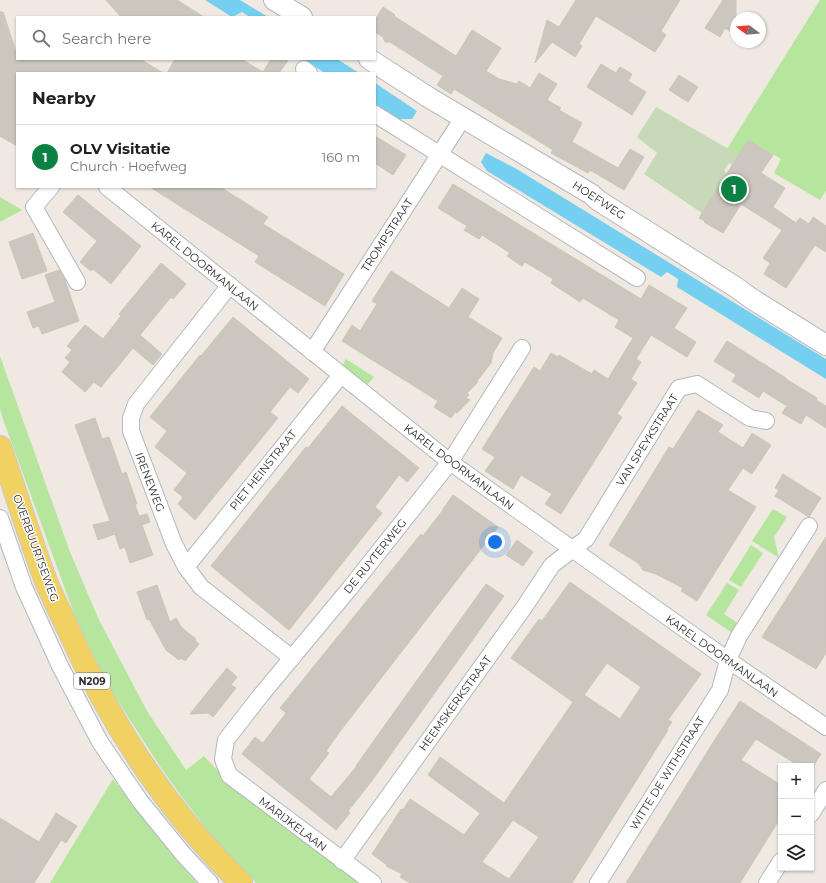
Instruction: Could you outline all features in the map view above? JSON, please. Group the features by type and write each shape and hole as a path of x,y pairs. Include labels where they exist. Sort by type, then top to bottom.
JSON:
{"main road":[{"name":"OVERBUURTSEWEG","path":"0,447 48,585 87,671 124,736 161,791 197,836 240,883"}],"street":[{"path":"274,0 300,16"},
{"name":"HOEFWEG","path":"371,60 463,118 591,194 599,201 826,345"},
{"path":"376,115 637,278"},
{"name":"TROMPSTRAAT","path":"312,352 463,118"},
{"path":"49,188 34,207 77,282"},
{"name":"KAREL DOORMANLAAN","path":"108,188 450,462 728,660 826,727"},
{"name":"IRENEWEG","path":"230,285 136,404 131,418 131,431 174,544 186,567 201,587 292,658"},
{"name":"DE RUYTERWEG","path":"223,759 226,740 261,695 355,582 450,462 522,348"},
{"name":"PIET HEINSTRAAT","path":"186,567 341,375"},
{"name":"VAN SPEYKSTRAAT","path":"572,550 586,539 679,388 697,384 750,418 766,421"},
{"name":"OVERBUURTSEWEG","path":"0,518 24,587 56,659 100,742 140,802 183,854 210,883"},
{"name":"WITTE DE WITHSTRAAT","path":"598,883 720,690 728,660 739,636 810,526"},
{"name":"HEEMSKERKSTRAAT","path":"342,861 525,606 552,565 572,550"},
{"name":"MARIJKELAAN","path":"223,759 229,776 372,883"},
{"path":"814,809 826,790"},
{"path":"767,883 778,866"}],"green space":[{"path":"820,0 826,0 826,191 820,200 774,173 781,159 748,140 739,155 727,149"},
{"path":"656,107 739,155 732,165 729,163 724,171 727,173 702,213 644,174 657,153 637,137"},
{"path":"0,197 22,210 0,222"},
{"path":"0,356 70,552 99,620 147,711 186,770 204,756 214,767 276,818 362,883 256,883 215,840 161,768 107,684 75,616 0,409"},
{"path":"346,359 374,377 366,386 342,366"},
{"path":"773,509 787,517 774,537 779,558 752,541"},
{"path":"751,545 763,553 741,587 729,580"},
{"path":"727,583 739,590 724,614 737,624 732,633 706,615"},
{"path":"113,779 169,851 197,883 50,883"}],"water":[{"path":"205,0 240,0 266,16 248,16 242,12 230,16"},
{"path":"305,60 339,60 357,72 323,72"},
{"path":"376,84 417,111 412,119 399,119 376,105"},
{"path":"486,153 515,168 826,359 826,379 677,287 678,279 667,272 661,277 487,171 481,162"}],"building":[{"path":"106,0 177,0 202,16 120,16"},
{"path":"576,0 680,0 661,31 666,35 655,52 596,16 579,44 582,46 575,57 552,42 535,63 547,20 559,27"},
{"path":"723,0 736,0 736,12 730,12 730,31 725,28 720,37 705,28"},
{"path":"383,7 395,15 394,16 456,56 472,30 501,48 486,71 499,79 517,84 519,81 530,88 539,73 557,84 547,100 561,108 559,110 582,123 572,142 618,168 630,149 644,157 624,190 590,170 588,173 551,153 553,150 454,89 451,94 437,85 443,76 390,42 385,42 383,37 376,33 376,18"},
{"path":"0,12 3,12 16,52 16,60 142,60 161,72 16,72 16,145 0,136"},
{"path":"174,60 243,60 263,72 168,72"},
{"path":"270,60 288,60 280,72 263,72"},
{"path":"601,64 616,73 620,67 632,74 628,81 646,92 632,115 587,87"},
{"path":"679,75 698,87 688,102 669,90"},
{"path":"376,137 406,155 393,175 376,164"},
{"path":"748,140 773,155 761,173 785,188 773,207 796,223 800,218 809,224 813,217 826,226 826,252 815,245 786,288 764,274 770,263 763,258 782,230 741,204 723,233 699,218"},
{"path":"453,184 641,299 649,285 687,308 674,328 696,342 687,357 651,335 636,359 641,362 631,379 637,383 617,414 622,417 561,514 545,504 552,494 521,475 513,489 485,471 495,457 482,449 534,367 540,371 551,353 558,357 559,355 592,374 594,370 608,379 633,338 615,327 619,320 583,298 580,302 551,283 553,279 525,262 522,266 507,256 510,253 482,235 479,239 464,230 467,226 438,208"},
{"path":"152,188 222,188 268,217 263,224 344,274 325,306 255,262 259,256"},
{"path":"78,195 141,246 111,284 93,269 91,271 80,262 97,241 63,212"},
{"path":"33,233 47,271 22,279 9,242"},
{"path":"161,263 186,284 173,299 171,297 140,335 162,354 153,365 133,348 101,387 94,382 85,392 62,372 70,362 65,358 72,350 67,346 85,325 103,339 121,316 119,314"},
{"path":"59,270 65,280 79,321 42,334 39,326 33,328 27,312 55,302 45,275"},
{"path":"391,271 449,308 462,288 479,299 468,317 502,338 493,353 491,363 477,381 478,382 467,393 469,395 466,398 470,400 457,413 455,412 451,418 434,407 438,401 342,341 352,325 360,331 377,304 372,301"},
{"path":"233,317 309,379 298,393 290,387 270,412 278,418 195,520 178,504 183,497 174,490 187,473 155,447 167,431 150,417"},
{"path":"727,341 817,398 816,400 826,406 826,428 806,415 801,424 782,413 787,406 763,391 759,398 732,381 736,375 714,361"},
{"path":"342,406 419,468 407,482 399,475 375,507 382,513 289,630 211,566 306,447 308,448"},
{"path":"698,410 723,425 718,432 743,448 752,433 771,445 752,474 743,468 728,490 756,507 697,601 681,591 683,588 656,574 643,570 638,563 609,545 669,447 673,449"},
{"path":"95,418 102,439 109,437 122,474 126,472 137,504 135,504 139,516 147,514 150,522 142,525 153,555 130,563 125,547 120,549 115,534 98,540 93,525 110,521 75,425"},
{"path":"783,474 821,498 809,517 775,496 779,490 775,488"},
{"path":"453,495 498,527 341,730 326,751 329,753 309,779 331,797 357,766 486,584 504,596 371,782 348,811 350,813 336,830 242,754 255,737 263,743 286,713 280,708 421,534 423,536"},
{"path":"826,537 826,653 816,669 762,637"},
{"path":"517,540 533,552 523,566 506,555"},
{"path":"570,582 701,674 668,720 672,722 667,729 668,730 572,883 410,883 400,877 402,874 386,866 387,865 372,854 401,809 403,810 410,799 464,835 480,813 428,775 440,757 504,803 573,702 511,658 539,619 542,621","holes":["607,663 641,687 620,719 584,695","513,820 539,837 509,879 482,862"]},
{"path":"157,585 170,622 176,618 182,628 196,639 195,641 199,644 185,661 181,658 179,660 166,650 149,619 147,620 137,592"},
{"path":"227,668 237,677 231,685 236,688 213,717 208,713 190,714"},
{"path":"740,701 821,754 814,765 814,763 794,763 756,739 741,760 778,783 778,822 740,883 626,883"},
{"path":"56,813 77,826 66,843 61,840 34,883 0,883 0,818 39,842"}],"place":[{"name":"OLV Visitatie","path":"734,189"}]}
